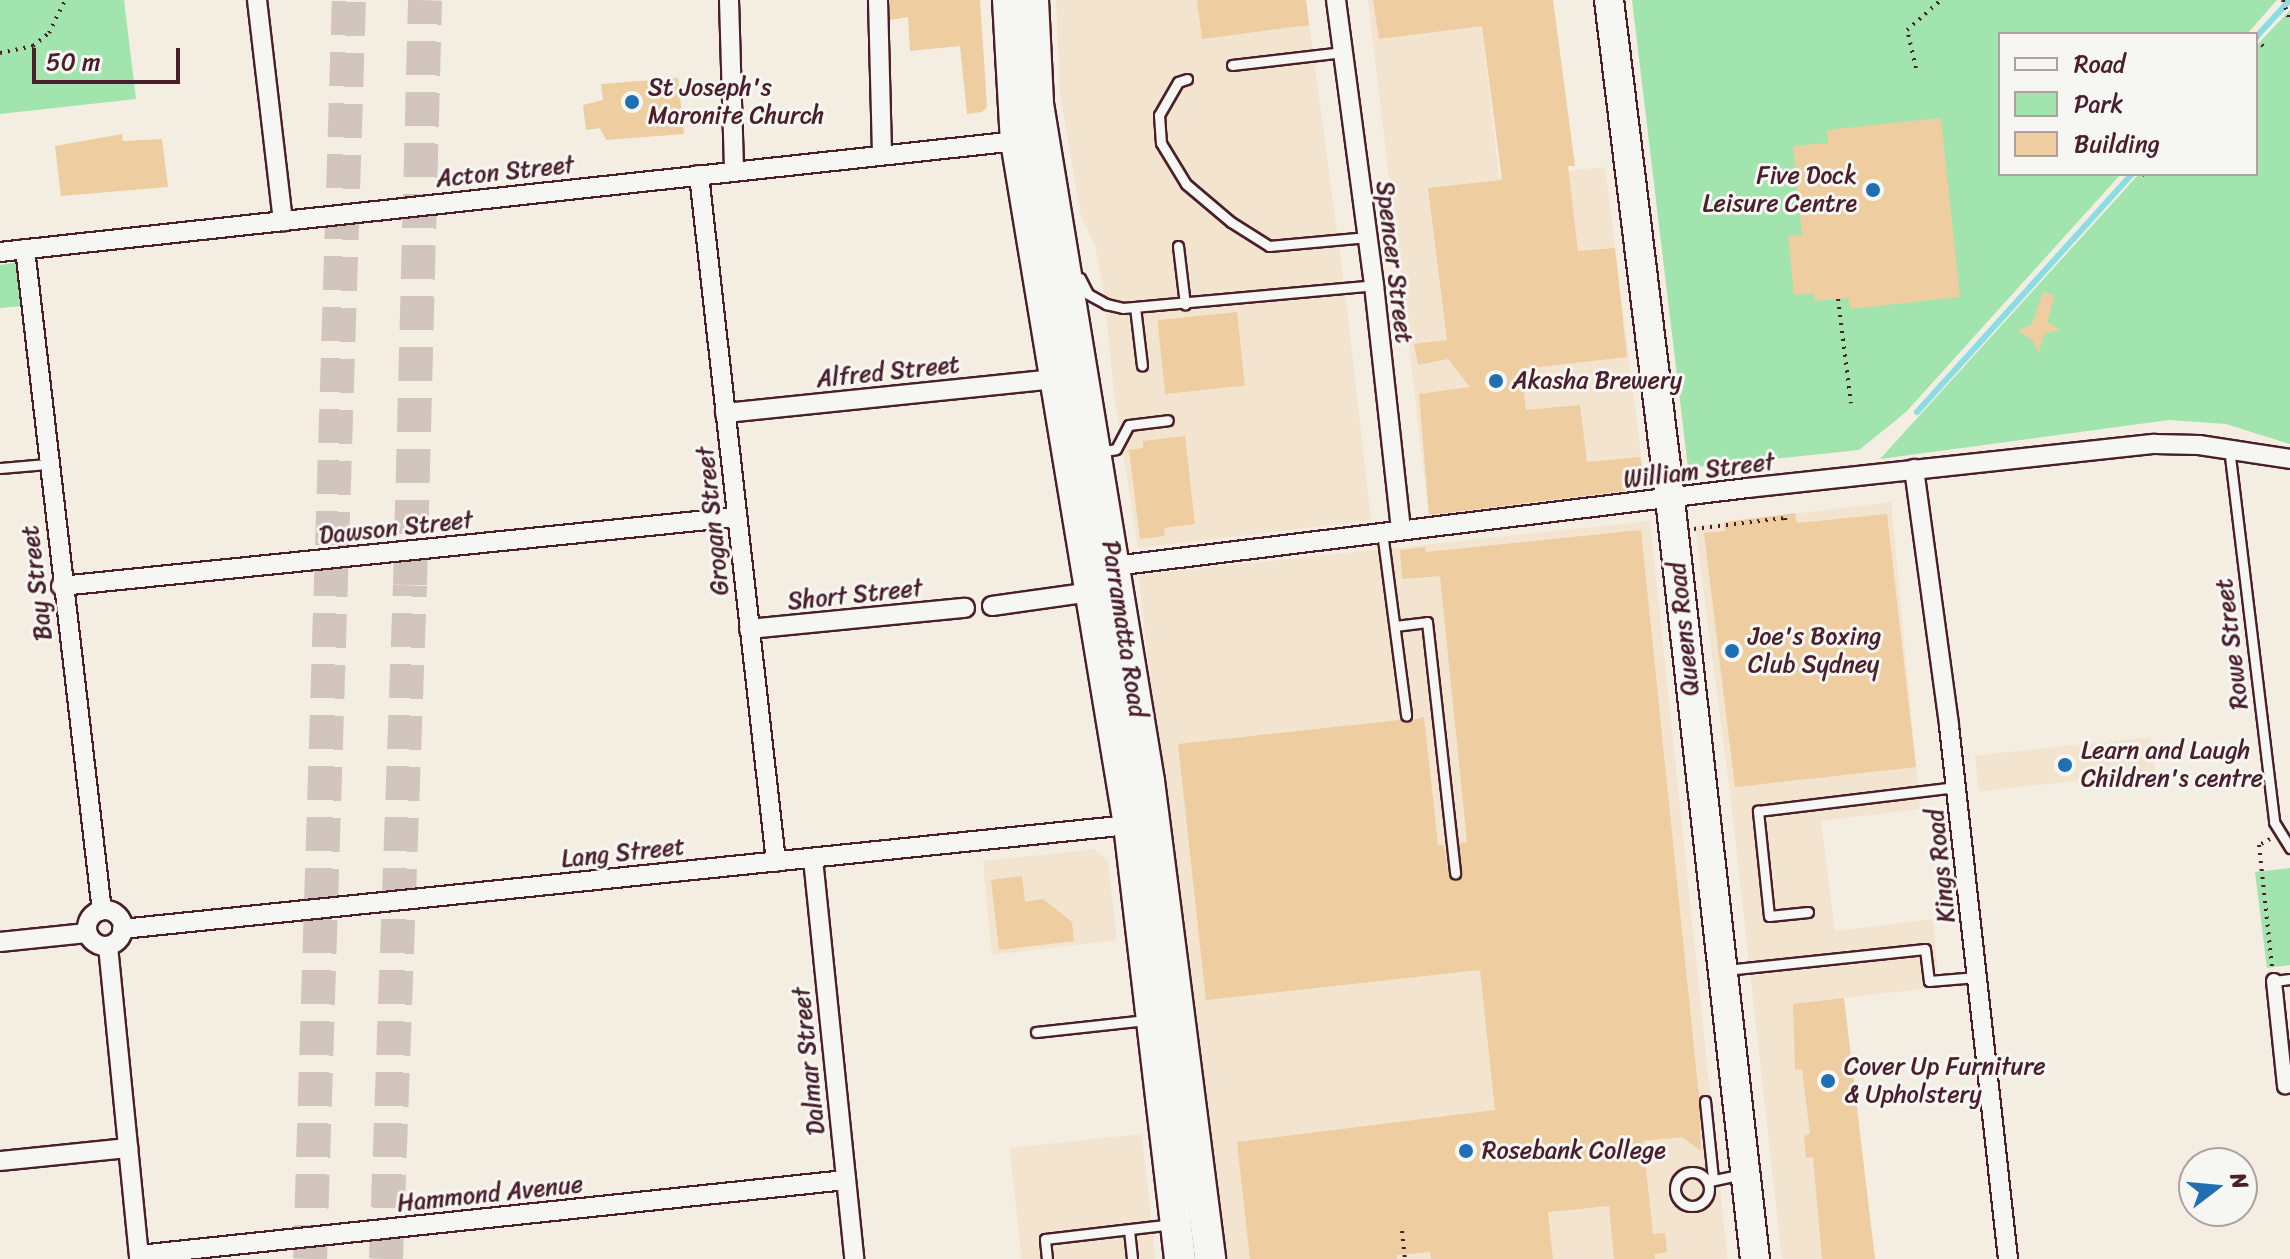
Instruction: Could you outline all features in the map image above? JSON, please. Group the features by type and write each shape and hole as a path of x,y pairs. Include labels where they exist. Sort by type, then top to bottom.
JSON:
{"highway":[{"name":"Parramatta Road","path":"1008,0 1016,141 1129,825 1180,1259"},
{"name":"Parramatta Road","path":"1033,0 1038,104 1153,809 1210,1259"}],"main road":[{"name":"Queens Road","path":"1609,0 1670,499 1755,1259"}],"street":[{"path":"257,0 283,221"},
{"path":"729,0 734,171"},
{"path":"878,0 882,155"},
{"name":"Spencer Street","path":"1336,0 1374,285 1391,531"},
{"name":"Acton Street","path":"0,252 1016,141"},
{"name":"Grogan Street","path":"699,175 776,862"},
{"name":"Bay Street","path":"25,249 61,586 102,911"},
{"name":"Alfred Street","path":"725,413 1055,379"},
{"name":"William Street","path":"1114,566 1914,469 2155,444 2229,448 2290,459"},
{"name":"Kings Road","path":"1914,469 1956,787 2008,1259"},
{"name":"Dawson Street","path":"61,586 737,517"},
{"path":"992,606 1092,592"},
{"name":"Short Street","path":"749,629 965,608"},
{"name":"Lang Street","path":"122,929 1129,825"},
{"name":"Dalmar Street","path":"813,859 854,1259"},
{"path":"102,911 118,917 122,929 117,941 108,946 97,945 87,933 89,921 102,911"},
{"path":"0,942 87,933"},
{"path":"108,946 139,1257"},
{"path":"2274,981 2285,1086 2290,1085"},
{"path":"0,1161 128,1148"},
{"name":"Hammond Avenue","path":"139,1257 846,1180"}],"lane":[{"path":"1232,65 1343,52"},
{"path":"1187,79 1178,82 1159,115 1161,143 1186,184 1231,222 1269,246 1368,237"},
{"path":"1055,221 1076,260 1082,285 1088,294 1106,304 1135,307 1185,305 1374,285"},
{"path":"1178,246 1185,305"},
{"path":"1135,307 1142,366"},
{"path":"1095,452 1116,449 1129,425 1168,420"},
{"name":"Rowe Street","path":"2229,448 2278,834"},
{"path":"0,468 48,464"},
{"path":"1391,531 1395,626 1406,715"},
{"path":"1395,626 1427,622 1455,873"},
{"path":"1808,912 1769,916 1758,811 1956,787"},
{"path":"2278,834 2290,848"},
{"path":"1723,971 1925,949 1929,981 1977,977"},
{"path":"2274,981 2290,979"},
{"path":"1036,1032 1153,1019"},
{"path":"1705,1101 1710,1180 1745,1174"},
{"path":"1047,1259 1045,1239 1176,1223"},
{"path":"1129,1230 1132,1259"}],"path":[{"path":"0,53 33,46 49,33 65,0"},
{"path":"1916,68 1907,30 1941,0"},
{"path":"2284,1 2289,20"},
{"path":"2258,41 2263,46"},
{"path":"1838,299 1851,403"},
{"path":"1704,528 1757,525 1785,518 1786,524"},
{"path":"2274,981 2259,845 2278,834"},
{"path":"1402,1231 1405,1259"}],"shaded area":[{"path":"1056,0 1306,0 1346,299 1371,520 1138,548 1115,401 1104,295 1095,245 1081,216 1060,95"},
{"path":"1368,0 1479,0 1499,178 1605,167 1644,478 1631,491 1429,516"},
{"path":"1891,502 1920,809 1821,821 1835,931 1933,919 1939,987 1844,998 1875,1259 1782,1259 1731,800 1695,526"},
{"path":"1650,521 1728,1259 1211,1259 1139,575"},
{"name":"Learn and Laugh Children's centre","path":"2151,737 2155,773 1979,791 1975,756"},
{"path":"1094,849 1108,861 1117,940 992,955 983,861"},
{"path":"1142,1134 1155,1259 1021,1259 1010,1148"}],"green space":[{"path":"0,0 124,0 136,99 0,114"},
{"path":"1632,0 2277,0 2249,32 1998,32 1998,176 2119,176 1906,412 1859,450 1688,468"},
{"path":"2290,10 2290,444 2226,424 2169,420 1880,459 2137,176 2258,176 2258,44"},
{"path":"19,262 23,306 0,308 0,265"},
{"path":"2290,868 2290,965 2267,968 2255,872"}],"building":[{"path":"890,0 980,0 987,107 982,112 967,114 960,46 910,51 908,17 890,20"},
{"path":"1197,0 1306,0 1309,25 1202,39"},
{"path":"1373,0 1553,0 1575,166 1568,166 1578,251 1615,248 1627,357 1521,369 1526,410 1580,405 1587,462 1640,457 1644,478 1632,490 1429,515 1419,394 1470,387 1448,359 1418,365 1414,344 1447,340 1428,188 1502,180 1482,26 1379,39"},
{"path":"678,78 684,134 606,140 600,128 586,130 583,105 603,100 601,84"},
{"name":"Five Dock Leisure Centre","path":"1941,118 1960,297 1850,309 1849,298 1815,301 1814,293 1794,295 1788,236 1802,235 1793,146 1828,143 1827,130"},
{"path":"122,134 123,141 162,139 168,187 61,196 55,146"},
{"path":"2043,292 2055,295 2047,322 2060,330 2044,334 2039,353 2031,338 2026,339 2027,336 2017,331 2032,324"},
{"path":"1237,312 1245,386 1165,394 1157,320"},
{"path":"1185,436 1195,524 1164,528 1165,536 1140,539 1129,450 1143,448 1143,441"},
{"path":"1795,513 1797,523 1887,514 1916,767 1735,787 1704,533 1725,531 1724,522"},
{"path":"1641,530 1699,1097 1701,1151 1682,1137 1643,1141 1653,1234 1665,1233 1667,1252 1655,1254 1655,1259 1614,1259 1609,1206 1548,1212 1553,1259 1431,1259 1430,1252 1397,1255 1397,1259 1250,1259 1237,1142 1495,1110 1480,970 1206,1000 1178,744 1400,720 1406,722 1424,717 1438,845 1444,845 1449,877 1459,879 1462,872 1459,843 1467,842 1440,576 1402,579 1400,550 1425,547 1426,552"},
{"path":"1022,876 1025,902 1043,899 1072,922 1074,941 999,950 991,880"},
{"path":"1844,998 1875,1259 1822,1259 1813,1157 1806,1158 1804,1136 1810,1134 1802,1069 1795,1070 1793,1004"}],"waterway":[{"path":"2258,35 2290,0"},
{"path":"1917,412 2130,176"}],"tunnel":[{"path":"310,1259 349,0"},
{"path":"386,1259 410,585 425,0"}],"place":[{"name":"St Joseph's Maronite Church","path":"632,102"},
{"name":"Five Dock Leisure Centre","path":"1873,190"},
{"name":"Akasha Brewery","path":"1496,381"},
{"name":"Joe's Boxing Club Sydney","path":"1732,651"},
{"name":"Learn and Laugh Children's centre","path":"2065,765"},
{"name":"Cover Up Furniture & Upholstery","path":"1828,1081"},
{"name":"Rosebank College","path":"1466,1151"}]}
